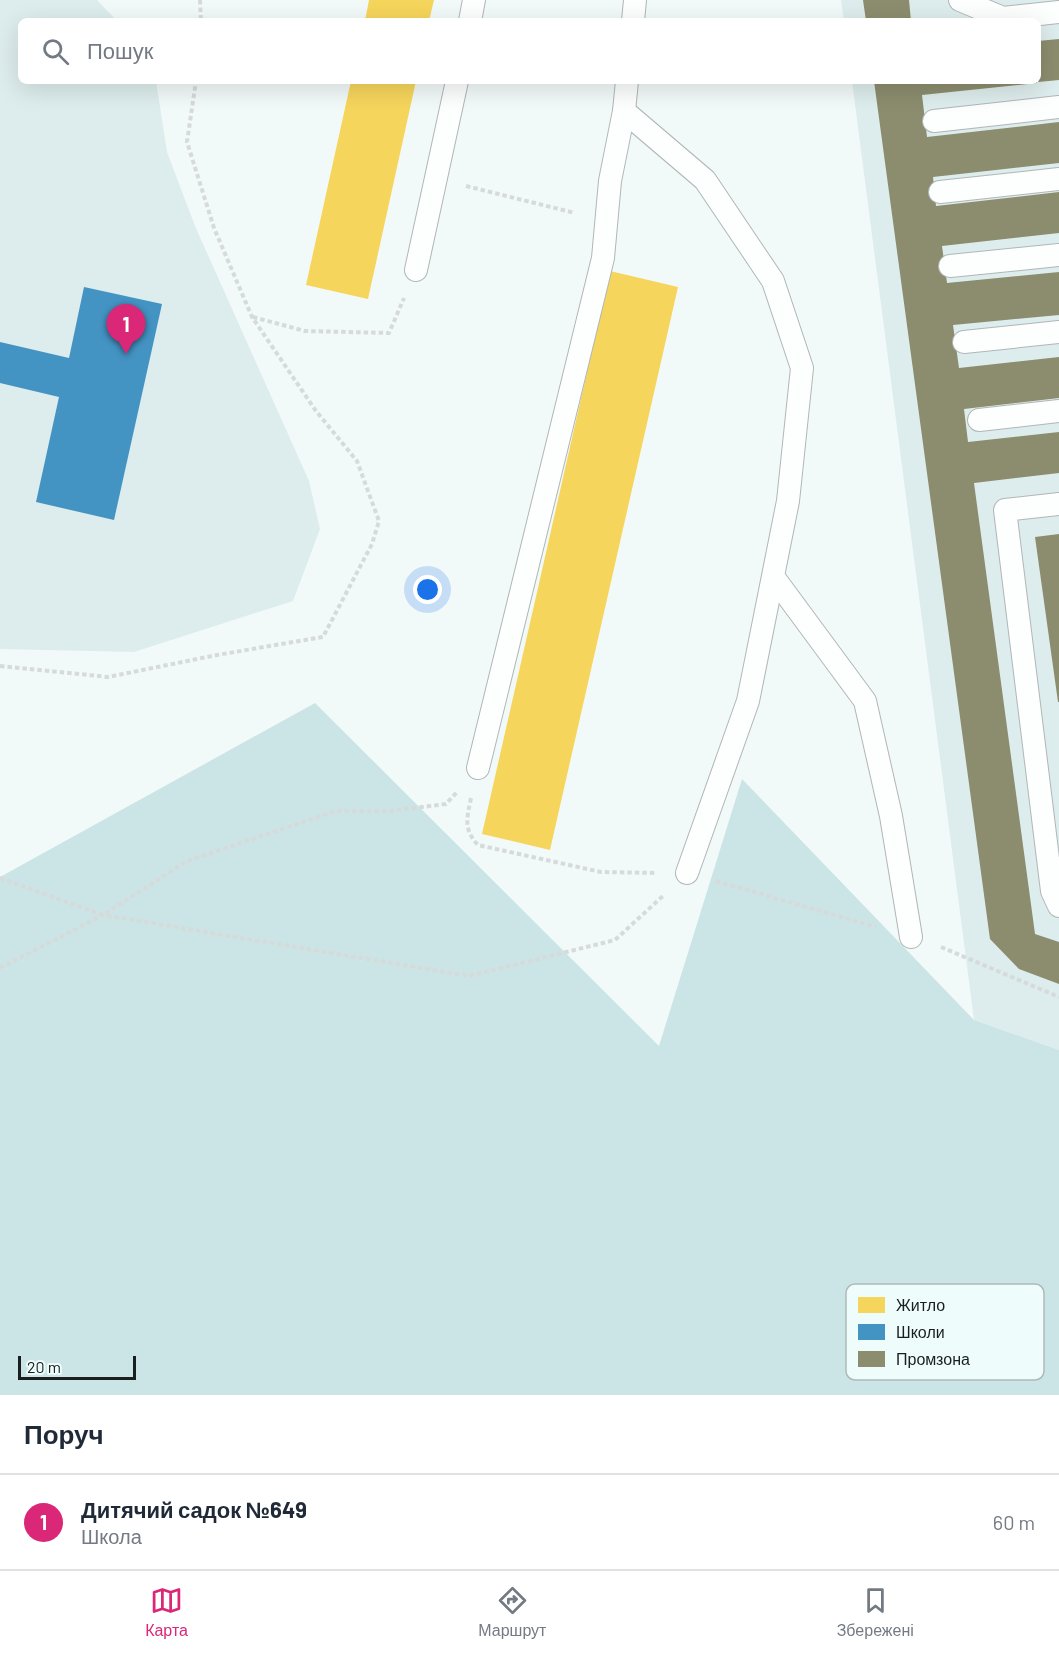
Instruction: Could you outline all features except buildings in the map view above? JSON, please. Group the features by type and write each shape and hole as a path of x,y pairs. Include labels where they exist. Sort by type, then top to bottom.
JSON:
{"lane":[{"path":"471,18 474,0"},
{"path":"633,18 635,0"},
{"path":"960,0 1003,18 1059,12"},
{"path":"416,270 456,84"},
{"path":"478,768 603,258 610,180 624,111 627,84"},
{"path":"934,121 1059,107"},
{"path":"624,111 705,180 773,281 802,368 788,501 748,701 687,873"},
{"path":"940,192 1059,179"},
{"path":"950,266 1059,255"},
{"path":"964,342 1059,332"},
{"path":"979,420 1059,411"},
{"path":"1059,504 1005,510 1052,891 1059,906"},
{"path":"775,579 865,701 891,816 911,937"}],"path":[{"path":"200,0 201,18"},
{"path":"0,666 108,677 323,637 372,544 379,521 357,461 316,411 252,317 214,228 187,142 196,84"},
{"path":"436,178 606,221"},
{"path":"252,317 305,331 389,333 416,270"},
{"path":"478,768 466,819 469,835 478,845 601,872 687,873 936,944 1059,998"},
{"path":"0,968 103,915 187,861 336,811 390,811 446,804"},
{"path":"0,878 103,915 469,976 615,940 687,873"}],"shaded area":[{"path":"0,0 97,0 114,18 18,18 18,84 156,84 167,152 195,226 309,481 320,529 293,601 134,652 0,649"},
{"path":"841,0 1059,0 1059,1050 974,1020 852,84 1041,84 1041,18 844,18"},
{"path":"315,703 659,1046 742,779 974,1020 1059,1050 1059,1395 0,1395 0,877"}],"place":[{"name":"Дитячий садок №649","path":"126,354"}]}
